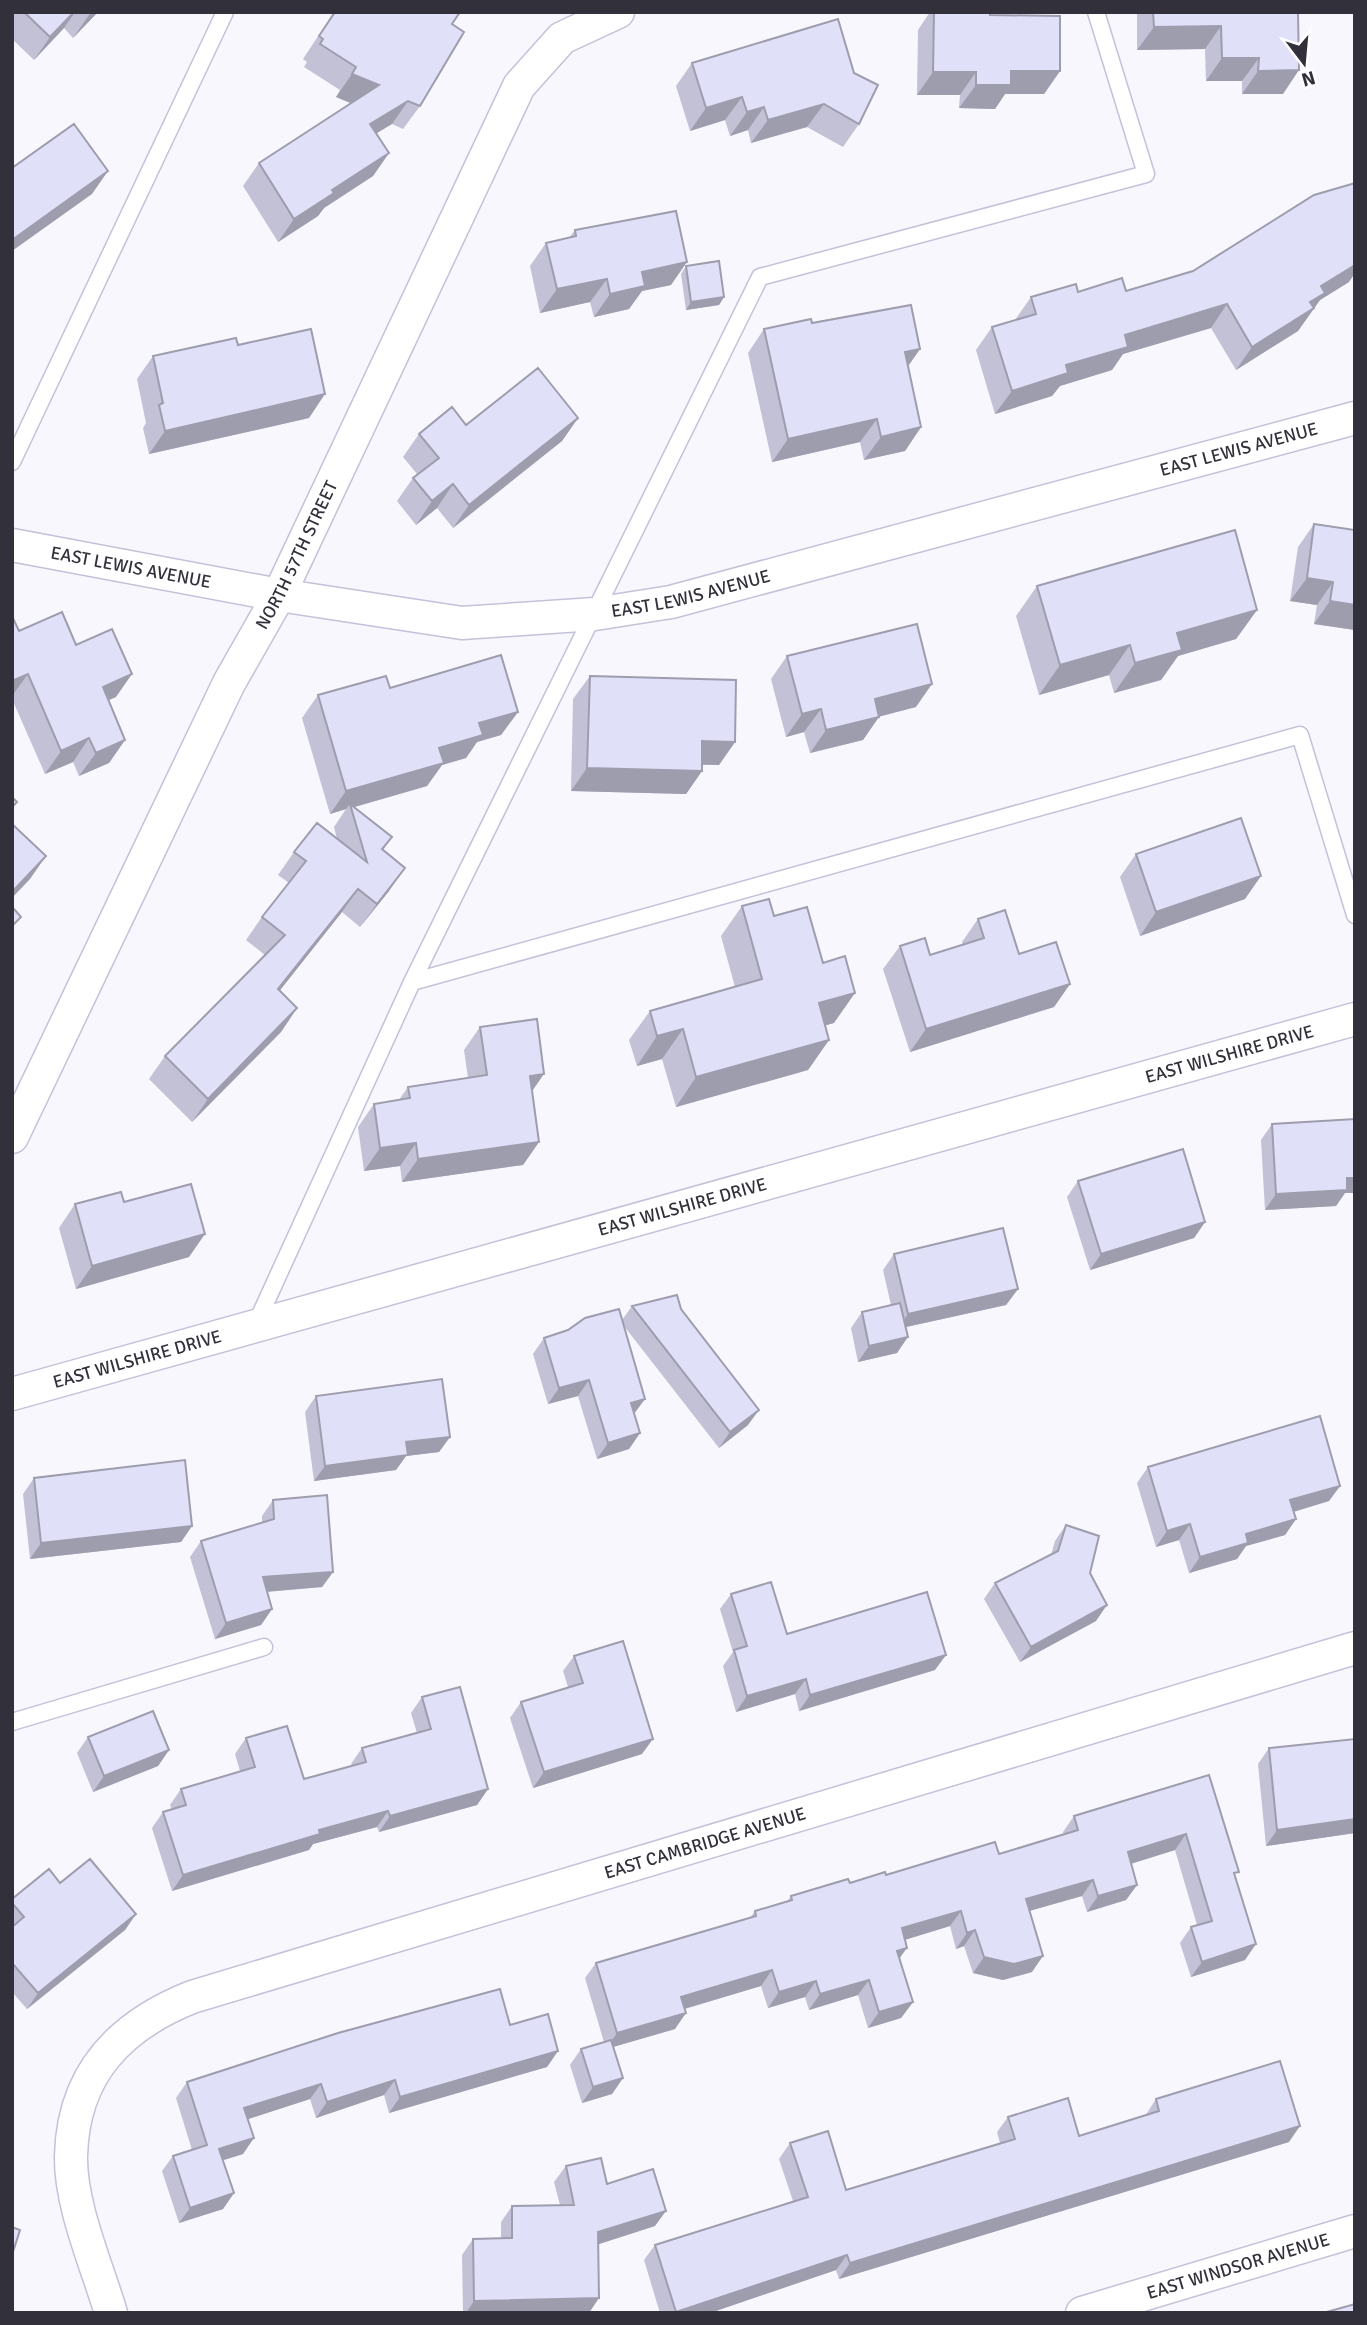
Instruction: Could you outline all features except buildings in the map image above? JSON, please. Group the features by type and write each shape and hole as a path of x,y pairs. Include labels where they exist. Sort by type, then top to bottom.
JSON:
{"street":[{"name":"NORTH 57TH STREET","path":"12,1137 223,695 279,595 519,86 562,38 618,12"},
{"name":"EAST LEWIS AVENUE","path":"12,545 279,595 461,623 595,614 671,602 1355,418"},
{"name":"EAST WILSHIRE DRIVE","path":"12,1394 1355,1019"},
{"name":"EAST CAMBRIDGE AVENUE","path":"111,2313 77,2201 71,2158 76,2118 84,2086 109,2049 155,2012 192,1997 1355,1648"},
{"name":"EAST WINDSOR AVENUE","path":"1082,2313 1355,2231"}],"lane":[{"path":"12,462 225,12"},
{"path":"256,1326 412,982 760,278 1146,174 1096,12"},
{"path":"412,982 1300,735 1355,915"},
{"path":"12,1722 264,1647"}]}
